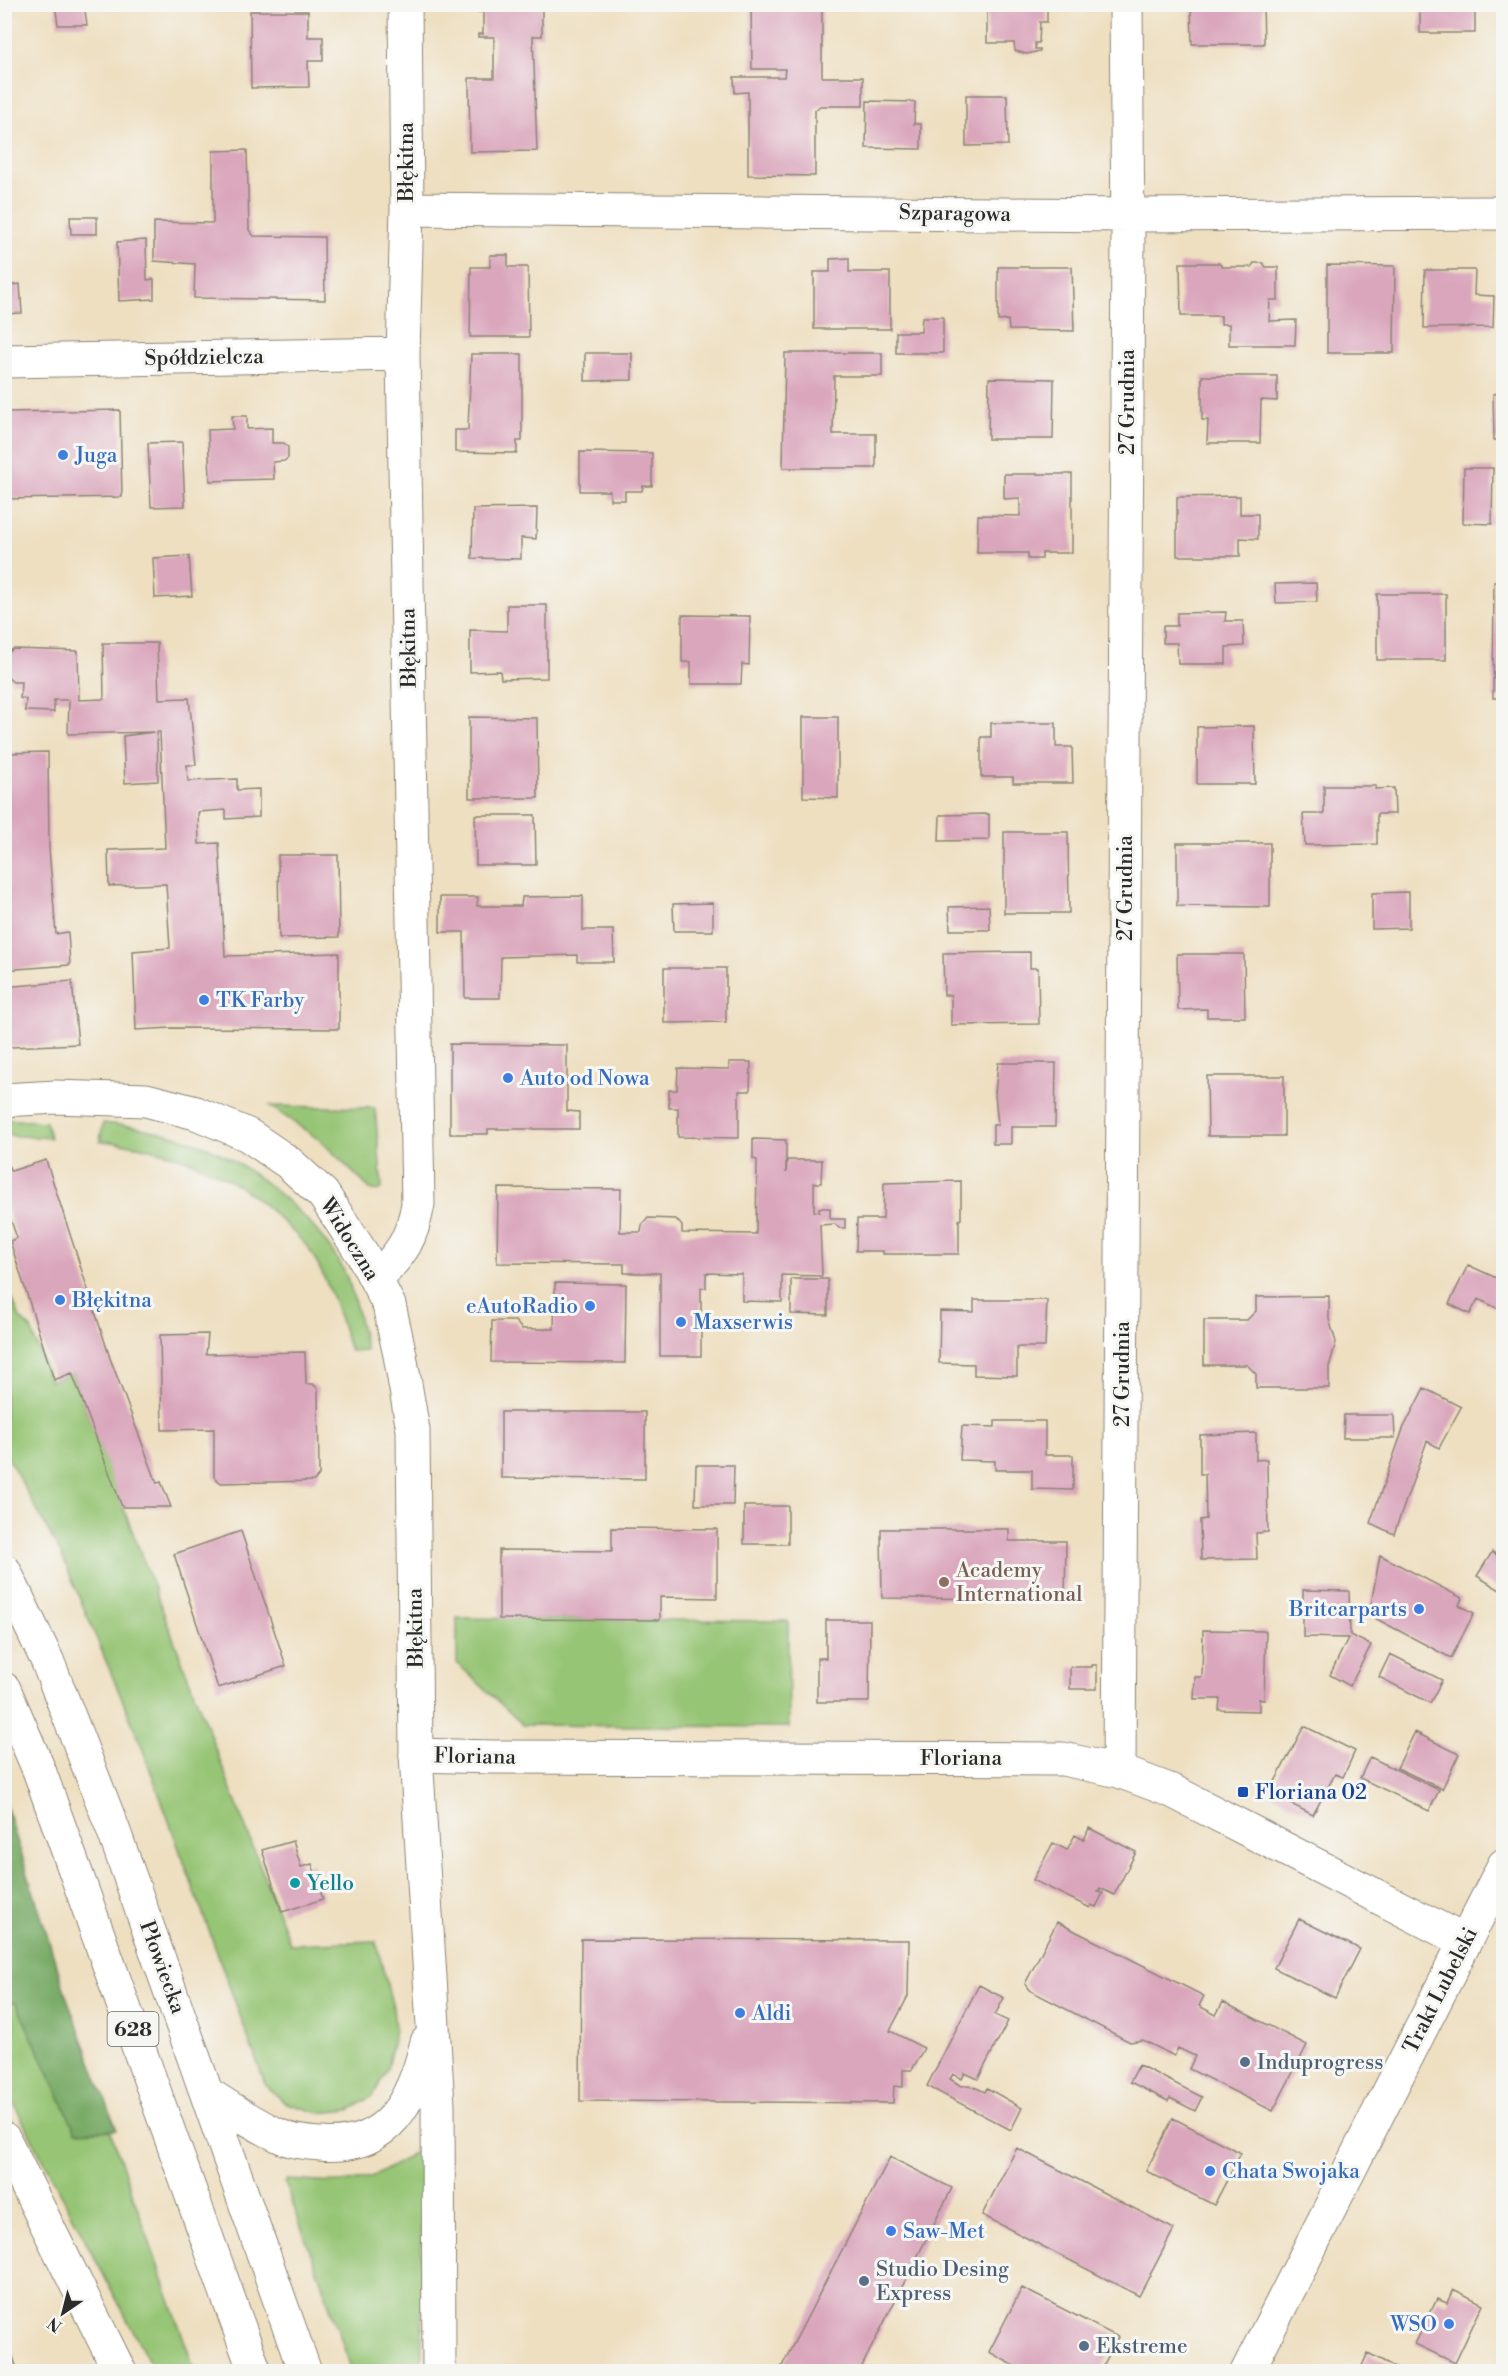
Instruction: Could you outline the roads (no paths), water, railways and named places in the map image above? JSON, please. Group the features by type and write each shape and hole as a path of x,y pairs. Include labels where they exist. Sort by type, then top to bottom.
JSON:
{"street":[{"name":"Błękitna","path":"377,1279 400,1253 413,1230 418,1204 403,354 407,208 405,4"},
{"name":"27 Grudnia","path":"1119,1771 1128,215 1126,4"},
{"name":"Szparagowa","path":"407,208 1128,215 1503,213"},
{"name":"Spółdzielcza","path":"4,361 403,354"},
{"name":"Widoczna","path":"4,1076 56,1097"},
{"name":"Widoczna","path":"4,1100 56,1097 146,1100 196,1113 248,1134 289,1163 323,1194 377,1279 389,1305 413,1430"},
{"name":"Błękitna","path":"413,1430 416,1755 439,2170 439,2372"},
{"name":"Płowiecka","path":"4,1570 46,1660 108,1818 305,2372"},
{"name":"628","path":"4,1689 39,1770 255,2372"},
{"name":"Floriana","path":"416,1755 1063,1759 1119,1771 1172,1791 1464,1941"},
{"name":"Trakt Lubelski","path":"1246,2372 1503,1865"},
{"path":"208,2094 282,2137 306,2143 336,2146 360,2142 381,2130 399,2113 412,2090 432,2023"},
{"path":"4,2139 120,2372"}],"place":[{"name":"Juga","path":"63,455"},
{"name":"TK Farby","path":"204,1000"},
{"name":"Auto od Nowa","path":"508,1078"},
{"name":"Błękitna","path":"60,1300"},
{"name":"eAutoRadio","path":"590,1306"},
{"name":"Maxserwis","path":"681,1322"},
{"name":"Academy International","path":"944,1582"},
{"name":"Britcarparts","path":"1419,1609"},
{"name":"Floriana 02","path":"1243,1792"},
{"name":"Yello","path":"295,1883"},
{"name":"Aldi","path":"740,2013"},
{"name":"Induprogress","path":"1245,2062"},
{"name":"Chata Swojaka","path":"1210,2171"},
{"name":"Saw-Met","path":"891,2231"},
{"name":"Studio Desing Express","path":"864,2281"},
{"name":"WSO","path":"1449,2324"},
{"name":"Ekstreme","path":"1084,2346"}]}
